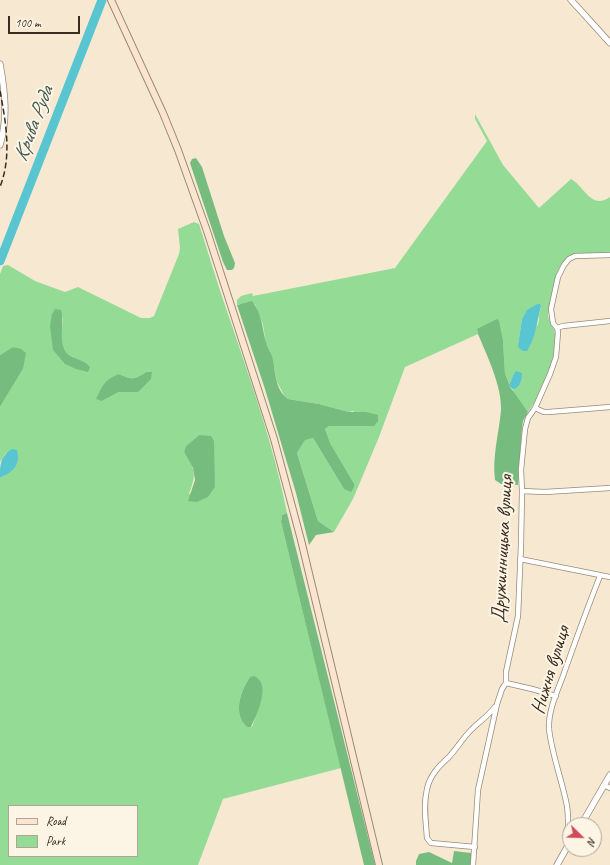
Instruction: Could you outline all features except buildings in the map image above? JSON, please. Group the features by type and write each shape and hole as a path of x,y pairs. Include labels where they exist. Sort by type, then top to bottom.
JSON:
{"main road":[{"path":"111,0 160,106 178,150 207,231 274,439 301,540 379,865"}],"street":[{"path":"571,0 610,43"},
{"path":"0,64 6,102 4,126 0,145"},
{"name":"Дружинницька вулиця","path":"473,865 477,800 497,704 502,689 506,683 506,672 518,616 522,491 521,470 525,429 528,418 550,374 556,357 557,328 553,323 551,309 558,277 564,265 575,256 610,255"},
{"path":"557,328 610,321"},
{"path":"534,408 549,412 610,407"},
{"path":"522,491 545,492 610,488"},
{"path":"520,558 610,577"},
{"name":"Нижня вулиця","path":"567,817 567,807 551,742 549,727 550,717 556,696 600,576"},
{"path":"506,683 556,696"},
{"path":"475,847 431,843 428,841 424,806 431,776 438,766 458,747 470,731 488,716 497,704"},
{"path":"586,817 607,786 610,775"}],"green space":[{"path":"475,114 503,165 539,208 571,179 593,199 598,201 610,197 610,253 570,258 563,263 559,269 554,284 548,315 555,332 554,355 548,376 528,412 513,393 511,380 509,385 505,373 503,341 477,329 478,334 405,367 379,437 353,499 334,532 318,521 297,453 305,439 313,438 344,489 325,429 329,426 374,426 353,411 349,412 319,404 288,399 285,397 277,382 272,357 266,343 263,325 255,304 237,305 237,300 241,296 252,293 253,296 395,268 487,141 475,119","holes":["539,303 541,308 539,322 536,327 518,345 522,319 527,311"]},
{"path":"196,158 202,167 224,236 235,263 232,270 227,270 223,262 190,163 192,159"},
{"path":"194,222 199,224 276,463 287,513 282,515 281,522 341,768 223,799 198,865 0,865 0,478 6,475 6,453 0,462 0,407 23,369 14,347 0,355 0,274 3,266 8,265 35,281 65,292 78,287 141,318 150,318 154,316 179,254 180,248 178,229","holes":["63,316 62,340 64,348 70,355 86,362 53,350","146,372 138,392 119,392 102,401 119,374 136,378","199,435 214,478 215,487 189,494 194,472 191,463 184,452 186,446","250,677 255,718 252,727 247,727 242,722 239,709 241,695"]},
{"path":"252,301 260,316 266,344 272,356 276,379 283,395 288,399 319,404 349,412 366,412 378,415 378,421 374,426 329,426 325,429 331,445 354,484 351,492 344,489 313,438 305,440 297,453 318,521 334,532 316,535 309,545 296,493 265,389 237,305"},
{"path":"55,309 61,310 62,342 66,352 87,364 90,367 88,372 65,364 53,350 50,326 52,314"},
{"path":"497,319 499,321 503,341 505,373 510,387 528,412 523,421 518,485 501,484 495,480 494,463 501,401 497,381 477,329"},
{"path":"13,347 21,349 26,353 23,369 0,407 0,355"},
{"path":"146,372 152,372 151,379 138,392 119,392 102,401 96,399 104,384 110,378 119,374 133,378 139,377"},
{"path":"199,435 211,436 214,441 215,487 208,497 197,502 188,501 195,480 193,468 184,452 186,446"},
{"path":"287,513 375,865 364,865 281,522 282,515"},
{"path":"254,676 262,685 263,692 254,721 251,727 247,727 242,722 239,709 241,695 244,688 250,677"},
{"path":"454,851 471,853 471,865 416,865 419,854 429,852 452,863"}],"water":[{"path":"539,303 541,306 534,335 527,351 523,351 518,345 522,319 527,310"},
{"path":"516,371 522,373 522,376 519,385 514,389 509,385"},
{"path":"12,449 17,450 17,464 9,473 0,478 0,469 3,458"}],"waterway":[{"name":"Крива Руда","path":"0,261 102,0"}],"railway":[{"path":"0,91 7,139 6,163 0,187"}]}
